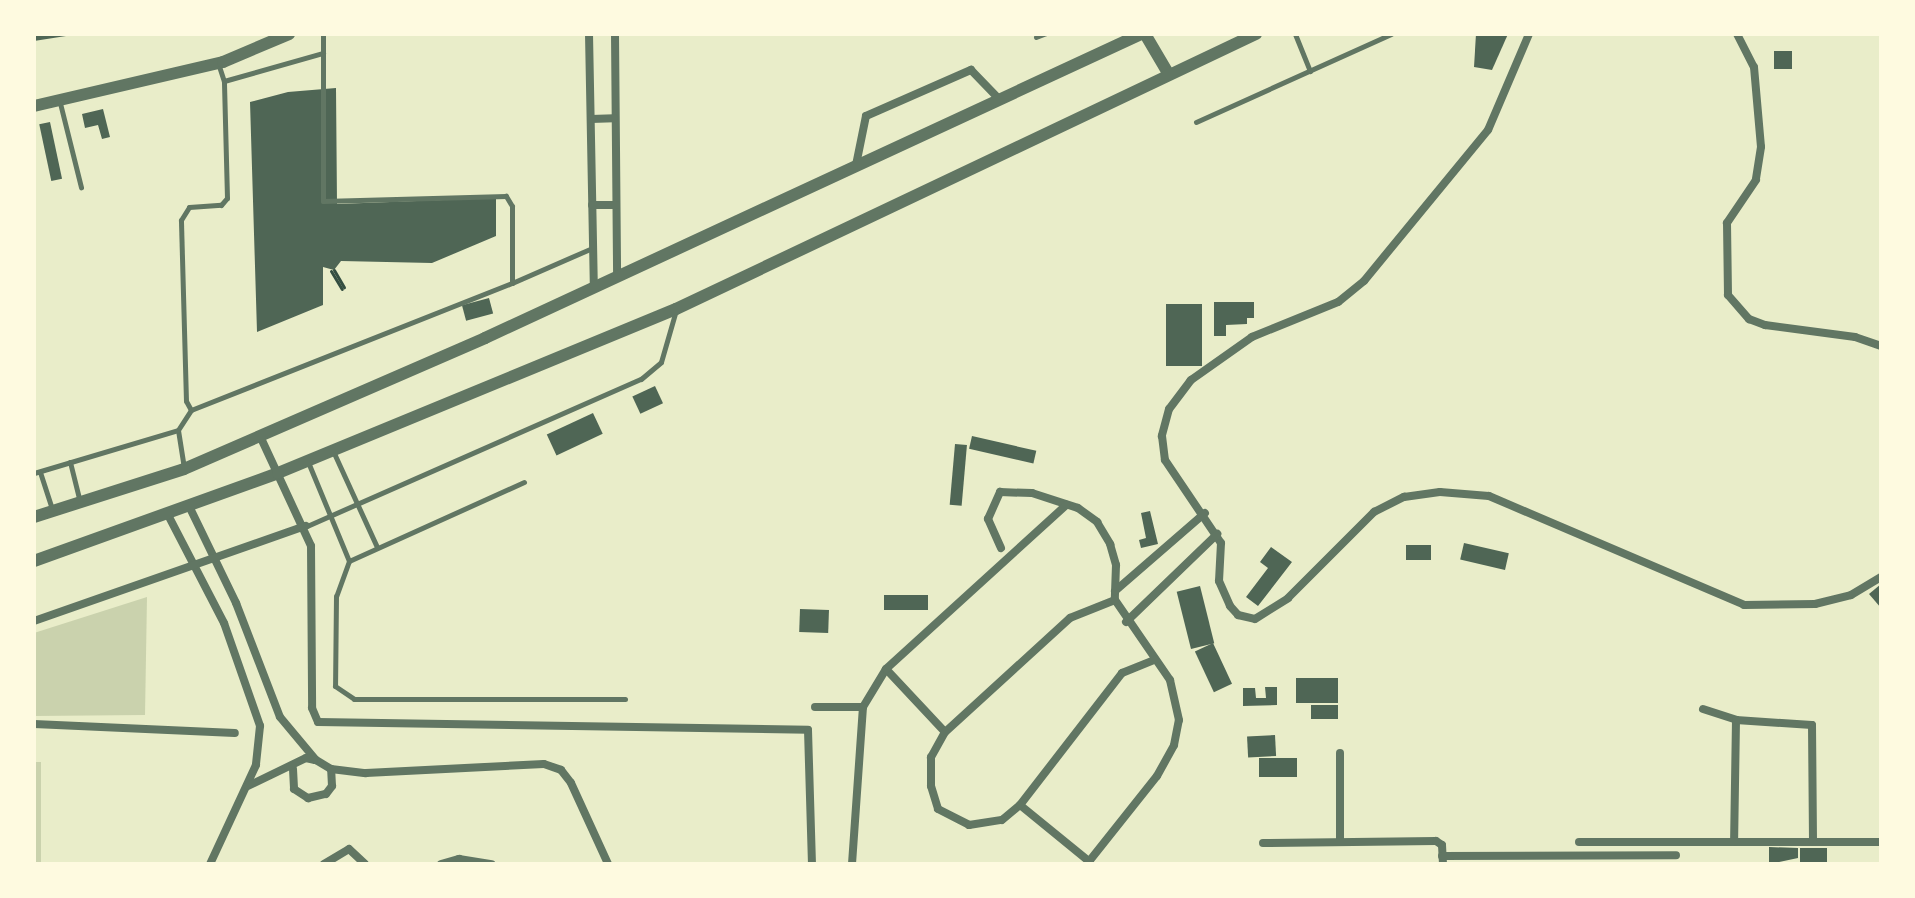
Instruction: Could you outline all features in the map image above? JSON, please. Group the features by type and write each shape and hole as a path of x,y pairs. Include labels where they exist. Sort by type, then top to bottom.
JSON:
{"street":[{"path":"34,106 218,63 289,34"},
{"path":"589,34 594,288"},
{"path":"615,34 617,275"},
{"path":"34,517 184,469 260,436 594,288 1143,34 1168,73"},
{"path":"34,561 278,473 676,309 1168,73 1256,34"},
{"path":"1529,34 1488,130 1364,281 1338,302 1252,337 1178,395 1164,421 1165,460 1217,534 1219,581 1230,606 1247,618 1288,598 1374,512 1404,497 1440,492 1489,496 1744,605 1815,604 1851,595 1881,577"},
{"path":"1737,34 1754,67 1761,147 1756,180 1727,223 1728,295 1749,319 1765,325 1855,337 1881,346"},
{"path":"856,165 866,116 971,70 999,99"},
{"path":"591,119 614,118"},
{"path":"592,205 616,205"},
{"path":"260,436 306,526 311,546 312,708 318,722 808,730 812,864"},
{"path":"1001,548 988,519 1000,492 1032,493 1089,514 1110,544 1115,595 1126,622 1175,691 1179,720 1174,745 1128,818 1089,863 1020,805"},
{"path":"852,864 863,707 886,669 1066,505"},
{"path":"189,506 236,603 286,727 316,760 331,769 402,772 544,764 561,770 571,783 608,864"},
{"path":"167,513 218,611 260,726 256,765 210,864"},
{"path":"1155,660 1122,673 1020,805 1002,820 984,825 959,823 938,809 929,770 945,732 1070,618 1115,595 1205,513"},
{"path":"34,621 306,526"},
{"path":"1126,622 1217,534"},
{"path":"218,611 236,603"},
{"path":"238,661 257,654"},
{"path":"886,669 945,732"},
{"path":"815,707 863,707"},
{"path":"1703,709 1736,720 1812,725 1813,842"},
{"path":"1734,842 1736,720"},
{"path":"34,724 235,733"},
{"path":"1340,753 1340,842"},
{"path":"244,788 275,771 293,769 306,758 316,760"},
{"path":"293,769 294,789 308,798 326,794 332,786 331,769"},
{"path":"1263,843 1436,841 1442,860 1564,860 1676,855"},
{"path":"1579,842 1881,842"},
{"path":"324,864 349,849 365,864"},
{"path":"441,864 459,859 492,864"}],"lane":[{"path":"323,34 323,201 506,196 512,206 512,283"},
{"path":"1036,37 1044,34"},
{"path":"1295,34 1310,71"},
{"path":"1365,34 1369,44"},
{"path":"1196,122 1391,34"},
{"path":"224,81 323,53"},
{"path":"191,410 186,401 181,220 189,207 221,205 227,198 224,81 218,63"},
{"path":"60,102 81,187"},
{"path":"52,511 37,472 178,430 191,410 512,283 593,247"},
{"path":"306,526 353,501 641,379 661,362 676,309"},
{"path":"178,430 184,469"},
{"path":"332,450 353,501 377,547"},
{"path":"307,460 333,512 349,561 336,596 334,672 342,694 625,699"},
{"path":"70,462 80,503"},
{"path":"349,561 524,482"}],"path":[{"path":"332,271 343,288"}],"green space":[{"path":"147,597 145,715 34,716 34,633"},
{"path":"34,762 41,762 41,864 34,864"}],"building":[{"path":"34,34 66,34 66,36 34,41"},
{"path":"1476,34 1508,34 1492,70 1474,67"},
{"path":"1774,51 1792,51 1792,69 1774,69"},
{"path":"336,88 337,204 496,198 496,236 432,263 341,261 334,270 323,267 323,305 257,332 250,102 288,92"},
{"path":"103,109 110,137 102,139 98,125 85,128 82,114"},
{"path":"50,122 62,179 51,181 39,124"},
{"path":"489,298 493,313 466,321 462,305"},
{"path":"1214,302 1254,302 1254,318 1247,318 1247,324 1226,325 1226,336 1214,336"},
{"path":"1166,304 1202,304 1202,366 1166,366"},
{"path":"655,386 663,403 640,414 632,397"},
{"path":"593,413 603,434 556,455 547,435"},
{"path":"972,436 1036,451 1033,464 969,449"},
{"path":"955,444 967,445 962,506 950,505"},
{"path":"1150,511 1158,544 1141,548 1139,540 1146,538 1141,513"},
{"path":"1464,543 1509,553 1505,570 1460,560"},
{"path":"1406,545 1431,545 1431,560 1406,560"},
{"path":"1271,547 1292,562 1258,606 1246,597 1268,568 1260,562"},
{"path":"1881,584 1881,608 1869,594"},
{"path":"1200,586 1214,643 1191,649 1177,592"},
{"path":"884,595 928,595 928,610 884,610"},
{"path":"800,609 829,610 828,633 799,632"},
{"path":"1213,643 1232,684 1214,692 1195,651"},
{"path":"1296,678 1338,678 1338,703 1296,703"},
{"path":"1265,687 1277,687 1277,705 1243,706 1243,688 1255,688 1256,698 1266,698"},
{"path":"1311,705 1338,705 1338,719 1311,719"},
{"path":"1275,735 1276,756 1248,757 1247,736"},
{"path":"1259,758 1297,758 1297,777 1259,777"},
{"path":"1769,847 1798,848 1798,858 1769,864"},
{"path":"1800,848 1827,848 1827,864 1800,864"}]}
